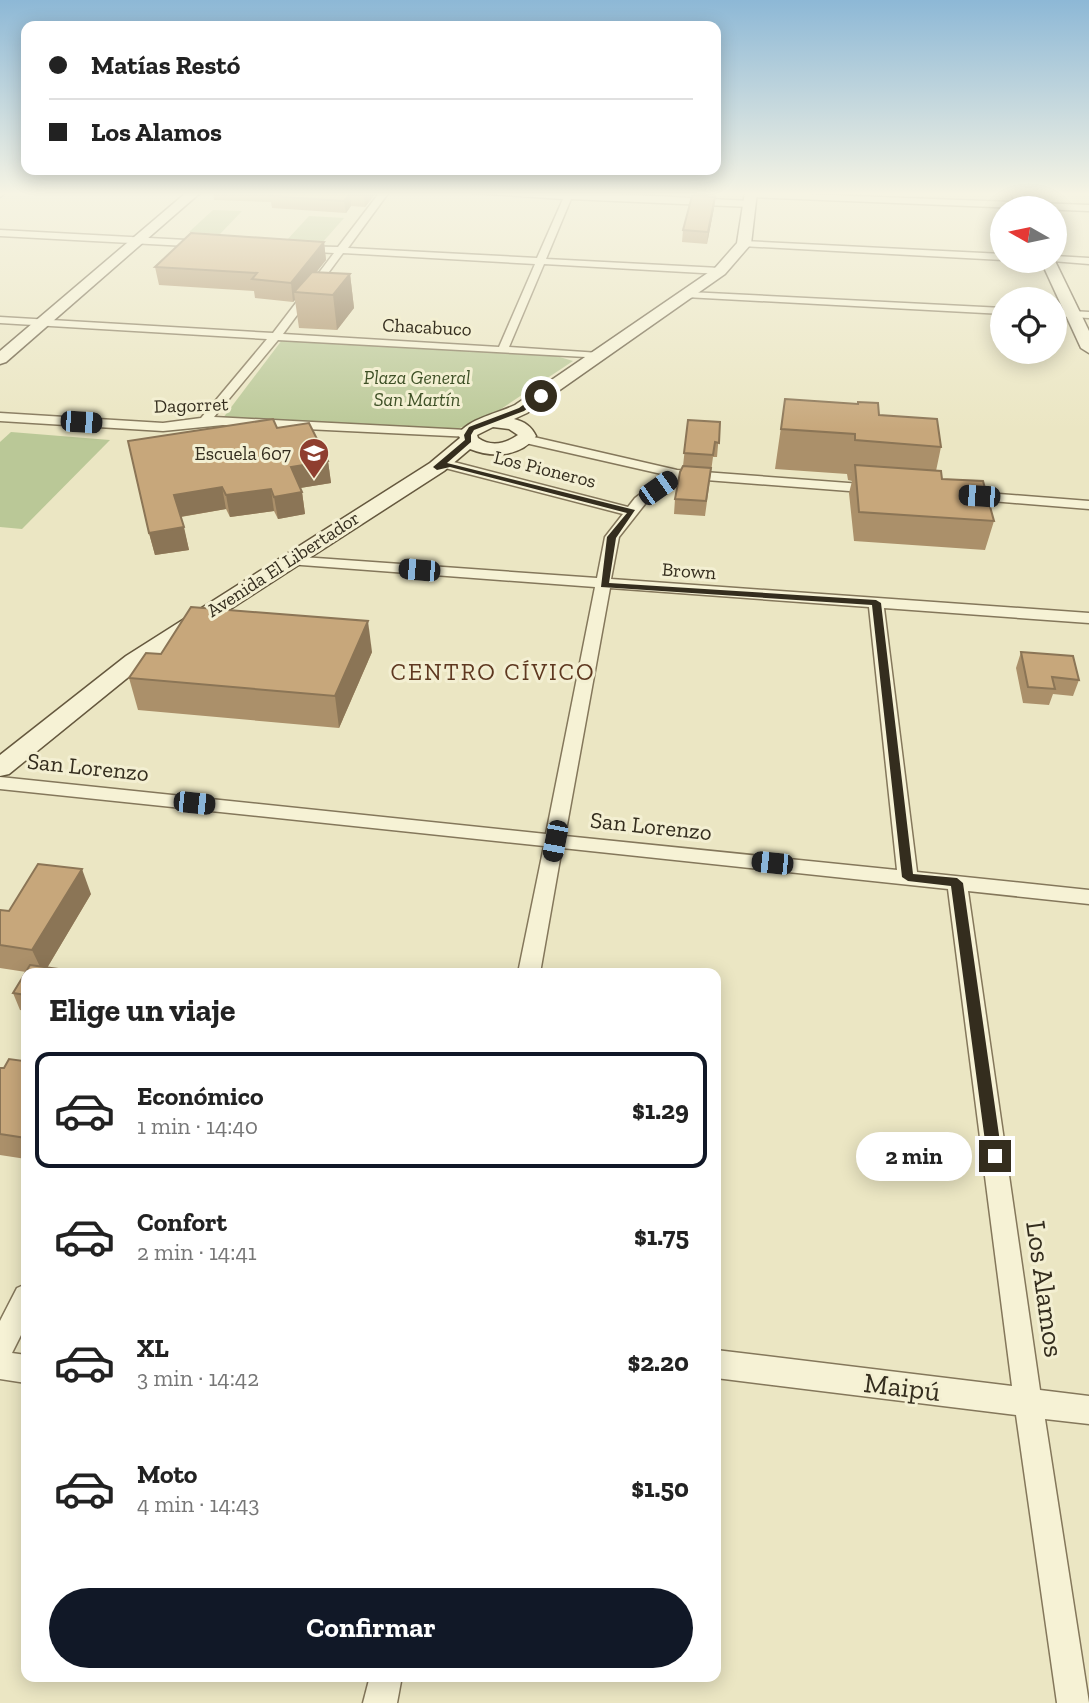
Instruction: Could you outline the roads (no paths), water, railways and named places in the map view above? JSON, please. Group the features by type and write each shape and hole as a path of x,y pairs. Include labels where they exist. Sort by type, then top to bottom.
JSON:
{"main road":[{"path":"0,359 104,271"},
{"path":"521,425 600,356 719,271"},
{"path":"1055,273 1081,315 1089,348"},
{"name":"Avenida El Libertador","path":"0,768 134,661 288,560 443,466 513,447 521,425 493,422 481,424 443,466"},
{"path":"468,438 487,449 501,449"}],"street":[{"path":"205,421 276,336 325,271"},
{"path":"503,349 537,271"},
{"path":"689,295 990,310"},
{"name":"Chacabuco","path":"0,320 600,356"},
{"name":"Dagorret","path":"0,417 163,427 205,421 468,438"},
{"path":"521,425 677,474 883,489"},
{"name":"Los Pioneros","path":"443,466 632,512"},
{"path":"530,968 612,537 640,501 677,474"},
{"path":"952,495 1089,505"},
{"name":"Brown","path":"288,560 604,585 1089,618"},
{"path":"876,603 908,877"},
{"name":"San Lorenzo","path":"0,783 1089,897"},
{"name":"Los Alamos","path":"957,883 1028,1402 1074,1703"},
{"path":"0,1349 21,1307"},
{"path":"0,1365 21,1368"},
{"name":"Maipú","path":"721,1365 1089,1410"},
{"path":"380,1703 385,1682"}],"place":[{"name":"Escuela 607","path":"314,480"}],"district":[{"name":"CENTRO CÍVICO","path":"493,671"}],"park label":[{"name":"Plaza General San Martín","path":"417,388"}]}
